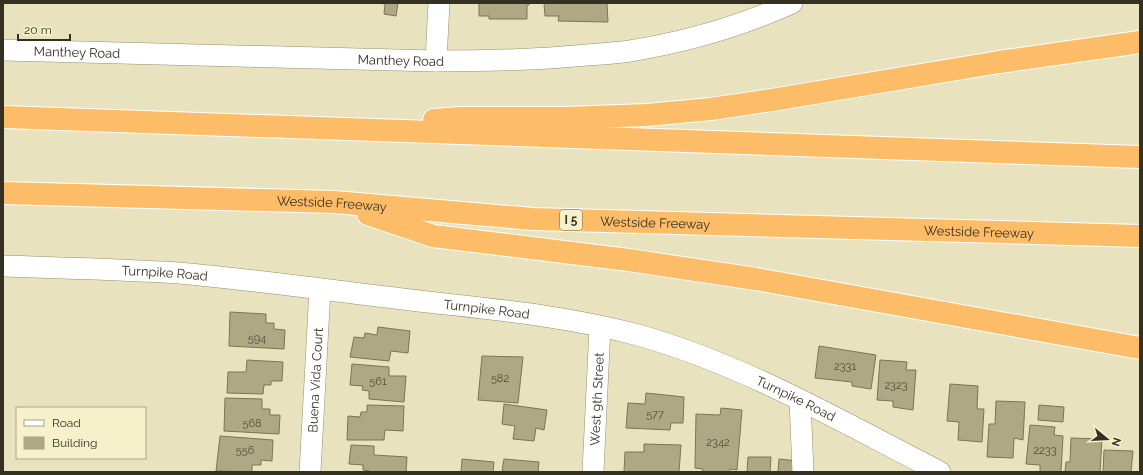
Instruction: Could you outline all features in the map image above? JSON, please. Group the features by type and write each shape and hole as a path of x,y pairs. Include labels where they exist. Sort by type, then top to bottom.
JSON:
{"highway":[{"path":"346,129 460,118 564,118 647,115 711,109 999,62 1140,42"},
{"path":"3,117 1140,157"},
{"name":"Westside Freeway","path":"3,192 334,202 533,219 1140,236"},
{"path":"334,202 433,236 629,260 756,279 1140,348"}],"street":[{"path":"436,61 439,3"},
{"name":"Manthey Road","path":"3,50 436,61 547,59 629,51 691,37 755,18 792,3"},
{"name":"Turnpike Road","path":"3,266 173,273 560,318 638,335 730,368 800,400 940,472"},
{"name":"Buena Vida Court","path":"310,472 320,289"},
{"name":"West 9th Street","path":"593,472 600,327"},
{"path":"800,400 803,472"}],"building":[{"path":"378,3 398,3 396,16 384,14 385,4"},
{"path":"479,3 529,3 529,5 527,5 527,19 489,19 489,16 479,16"},
{"path":"544,3 607,3 608,22 558,21 559,16 545,16"},
{"path":"230,312 266,314 266,323 274,323 274,329 285,330 284,349 229,346"},
{"path":"378,327 410,331 408,353 391,351 389,361 350,357 354,337 364,338 365,333 377,335"},
{"path":"819,346 876,355 871,389 852,386 852,382 815,378"},
{"path":"482,356 523,357 518,403 478,400"},
{"path":"247,360 283,362 282,381 271,381 271,385 264,385 263,394 227,393 228,372 246,372"},
{"path":"880,360 907,362 906,370 916,370 913,410 893,407 893,401 877,400"},
{"path":"352,364 389,367 389,376 406,376 404,402 369,399 369,391 362,390 363,386 350,385"},
{"path":"950,384 978,386 977,409 984,409 982,442 958,440 959,422 947,421"},
{"path":"646,393 684,397 683,423 671,423 670,430 626,428 628,403 645,404"},
{"path":"225,398 262,399 262,409 270,409 270,415 280,415 279,434 224,431"},
{"path":"996,401 1025,402 1023,440 1014,438 1013,458 987,457 989,424 995,424"},
{"path":"504,404 547,410 544,430 536,428 534,441 513,439 515,426 502,424"},
{"path":"367,405 404,406 403,431 385,430 384,440 347,440 348,416 360,417 361,412 367,412"},
{"path":"1039,405 1064,407 1063,422 1038,420"},
{"path":"721,408 742,410 737,470 730,469 730,472 702,472 703,469 695,468 696,414 720,415"},
{"path":"1030,425 1055,427 1054,435 1063,436 1061,472 1040,472 1040,465 1026,464"},
{"path":"220,436 273,440 272,461 261,460 261,465 252,465 252,472 216,471"},
{"path":"1071,438 1102,439 1100,472 1065,472 1066,462 1070,462"},
{"path":"644,444 681,445 679,472 624,472 625,452 644,452"},
{"path":"351,445 374,446 374,455 407,457 406,472 370,472 363,470 363,465 349,464"},
{"path":"1104,450 1133,451 1131,472 1103,472"},
{"path":"748,457 771,457 770,472 747,472"},
{"path":"462,459 494,462 493,472 461,472"},
{"path":"504,459 539,462 538,472 505,472 502,470"},
{"path":"779,459 798,461 797,472 778,472"}]}
